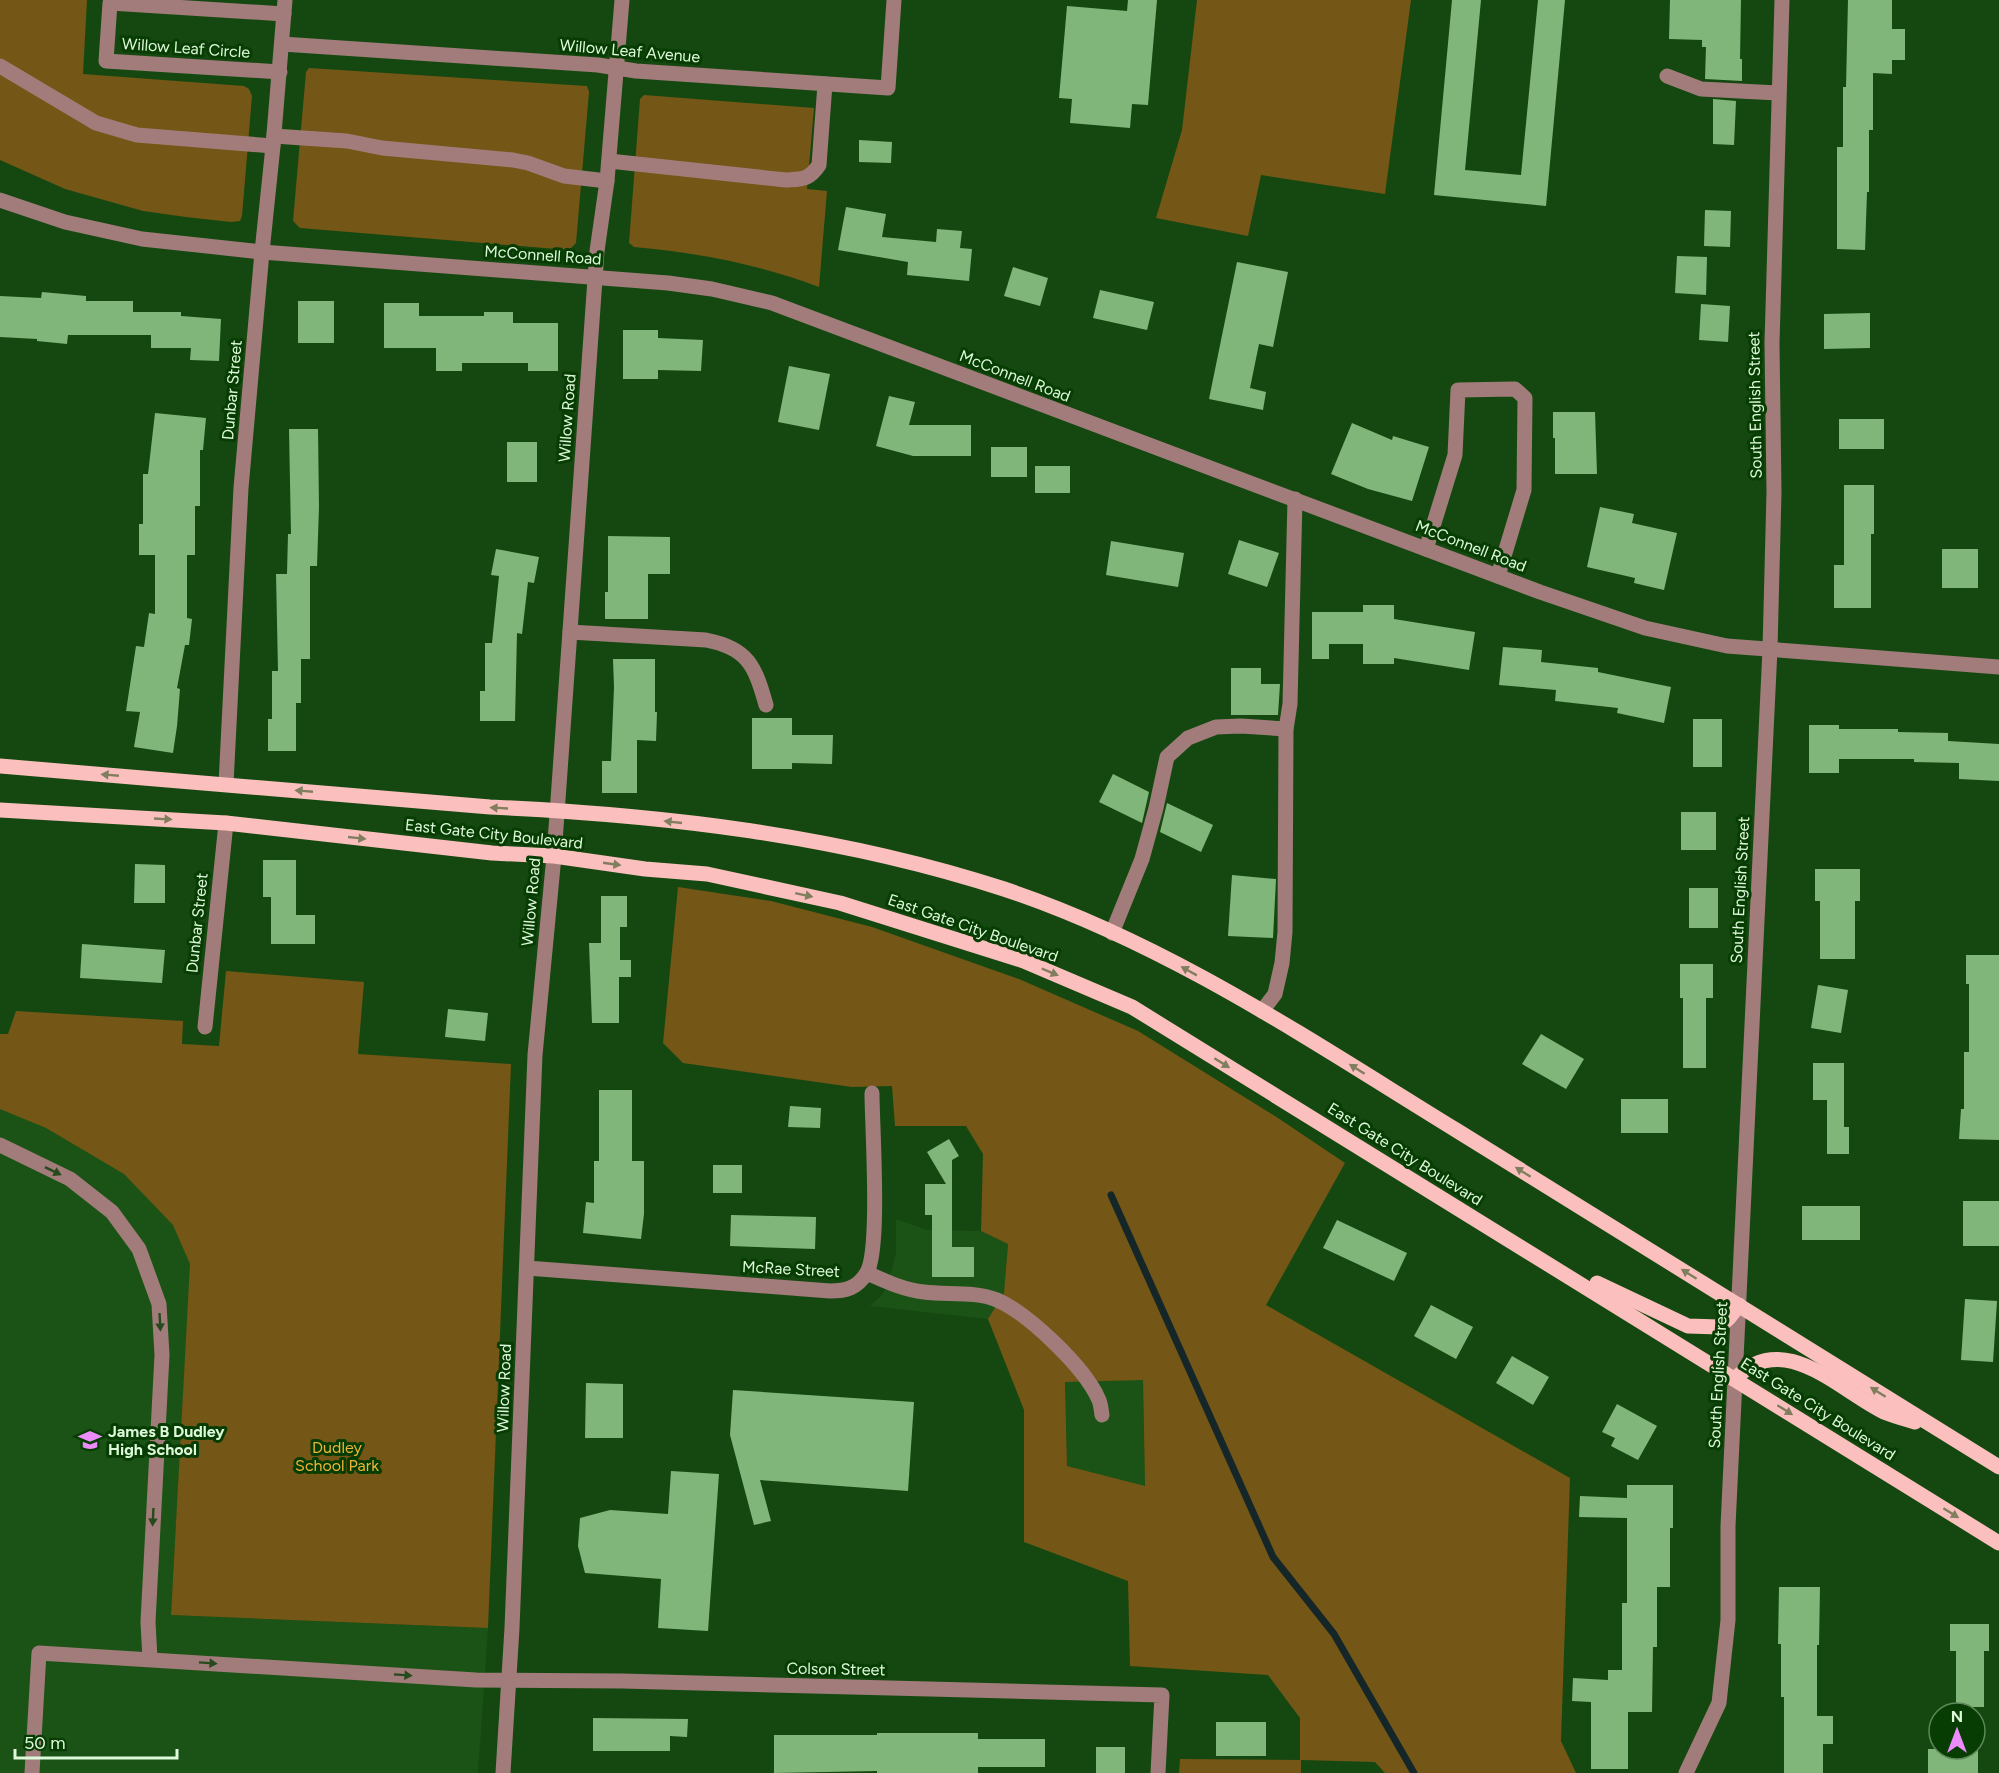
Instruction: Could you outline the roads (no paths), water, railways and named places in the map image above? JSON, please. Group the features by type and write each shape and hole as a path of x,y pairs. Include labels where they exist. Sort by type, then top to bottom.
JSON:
{"main road":[{"name":"East Gate City Boulevard","path":"0,766 490,807 557,810 731,828 829,843 888,856 1006,890 1142,946 1263,1011 1999,1467"},
{"name":"East Gate City Boulevard","path":"0,810 225,823 708,874 840,903 1024,961 1132,1007 1999,1543"},
{"path":"1531,1253 1688,1326 1719,1327 1739,1305"},
{"path":"1735,1379 1744,1370 1778,1358 1809,1366 1885,1412 1940,1430"}],"street":[{"name":"Willow Road","path":"502,1773 509,1680 535,1055 554,856 595,276 609,161 622,0"},
{"name":"Willow Leaf Avenue","path":"282,44 598,65 616,69 888,88 894,0"},
{"name":"South English Street","path":"1686,1773 1719,1702 1728,1620 1728,1526 1770,649 1774,492 1772,343 1782,0"},
{"name":"Willow Leaf Circle","path":"280,72 106,61 110,3 285,7"},
{"name":"Dunbar Street","path":"226,784 241,488 285,7"},
{"path":"0,66 96,123 137,135 274,141 347,141 382,148 513,160 564,176 607,181"},
{"path":"1667,76 1701,89 1778,93"},
{"path":"609,161 786,180 803,179 813,174 819,165 825,84"},
{"name":"McConnell Road","path":"0,200 65,222 142,239 262,252 668,283 712,289 772,303 1498,576 1645,628 1727,646 1999,667"},
{"path":"1426,549 1455,455 1458,390 1515,389 1525,398 1524,490 1498,576"},
{"path":"1263,1011 1275,994 1282,963 1285,932 1286,729 1290,704 1295,500"},
{"path":"570,632 706,640 726,644 748,660 761,687 766,705"},
{"path":"1112,933 1142,859 1167,757 1188,738 1216,727 1286,729"},
{"name":"Dunbar Street","path":"205,1027 225,823"},
{"path":"872,1094 874,1244 867,1273 922,1292 962,1294 995,1299 1011,1308 1068,1355 1095,1392 1102,1415"},
{"path":"0,1145 70,1179 112,1212 139,1249 159,1304 162,1355 148,1622 150,1659"},
{"name":"McRae Street","path":"527,1268 830,1291 843,1291 856,1286 867,1273"},
{"name":"Colson Street","path":"33,1773 39,1653 509,1680 1162,1695 1158,1773"}],"waterway":[{"path":"1111,1195 1273,1557 1334,1634 1414,1773"}],"place":[{"name":"James B Dudley High School","path":"90,1440"}],"park label":[{"name":"Dudley School Park","path":"337,1456"}]}
